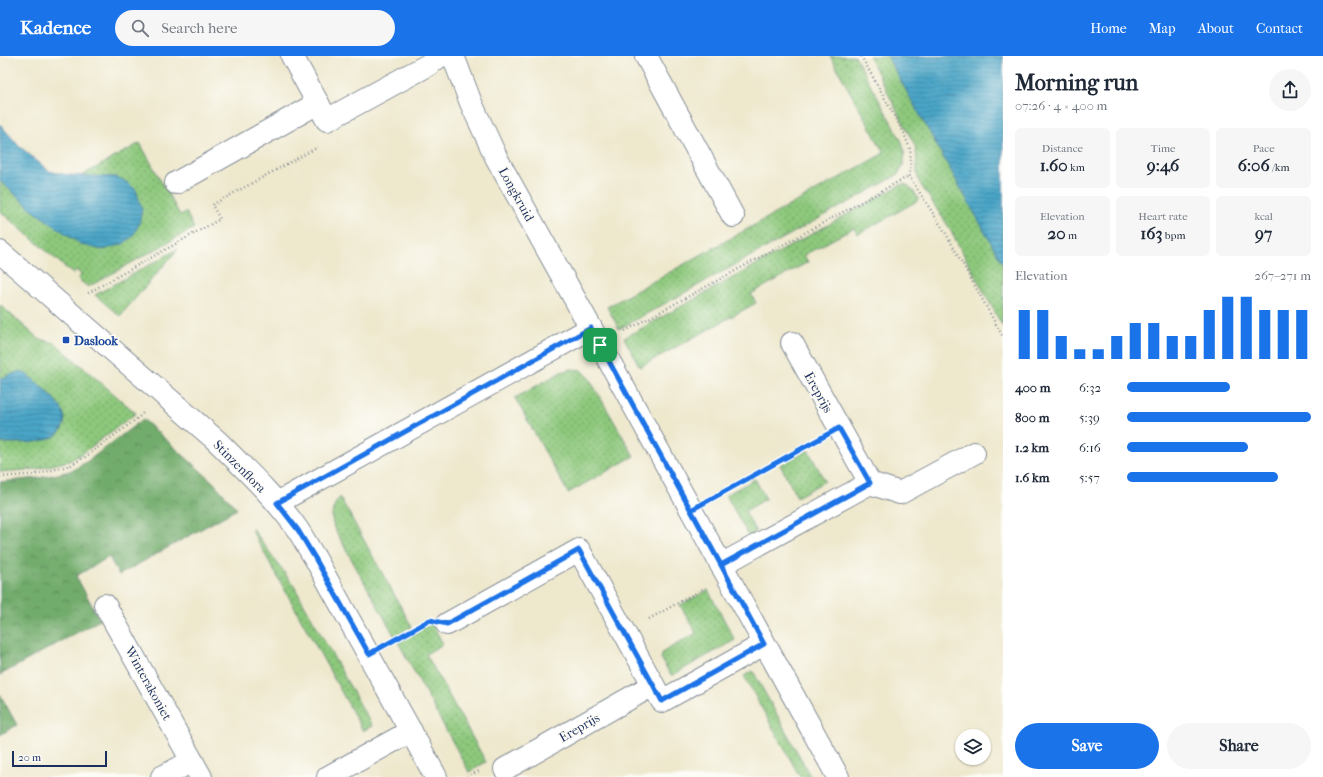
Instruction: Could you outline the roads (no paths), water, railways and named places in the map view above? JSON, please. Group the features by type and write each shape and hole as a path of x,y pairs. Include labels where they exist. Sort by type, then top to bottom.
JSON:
{"street":[{"path":"292,56 323,111"},
{"path":"176,183 323,111 428,65 440,56"},
{"name":"Longkruid","path":"453,56 471,103 497,158 596,336"},
{"path":"646,56 733,216"},
{"name":"Stinzenflora","path":"0,252 217,441 277,503 298,530 315,558 436,777"},
{"path":"277,503 596,336 838,777"},
{"name":"Ereprijs","path":"792,343 870,483"},
{"path":"724,570 870,483 900,493 974,453"},
{"path":"447,624 579,550 662,701 764,644"},
{"name":"Winterakoniet","path":"105,605 197,769 162,777"},
{"name":"Ereprijs","path":"505,769 653,685"},
{"path":"328,777 411,731"}],"water":[{"path":"887,56 1003,56 1003,264"},
{"path":"0,124 18,145 49,171 68,175 116,177 125,181 136,190 142,209 139,224 133,236 123,244 103,250 82,245 35,212 0,181"},
{"path":"21,371 38,383 60,407 65,419 64,426 55,436 42,441 0,443 0,379"}],"place":[{"name":"Daslook","path":"66,340"}]}
